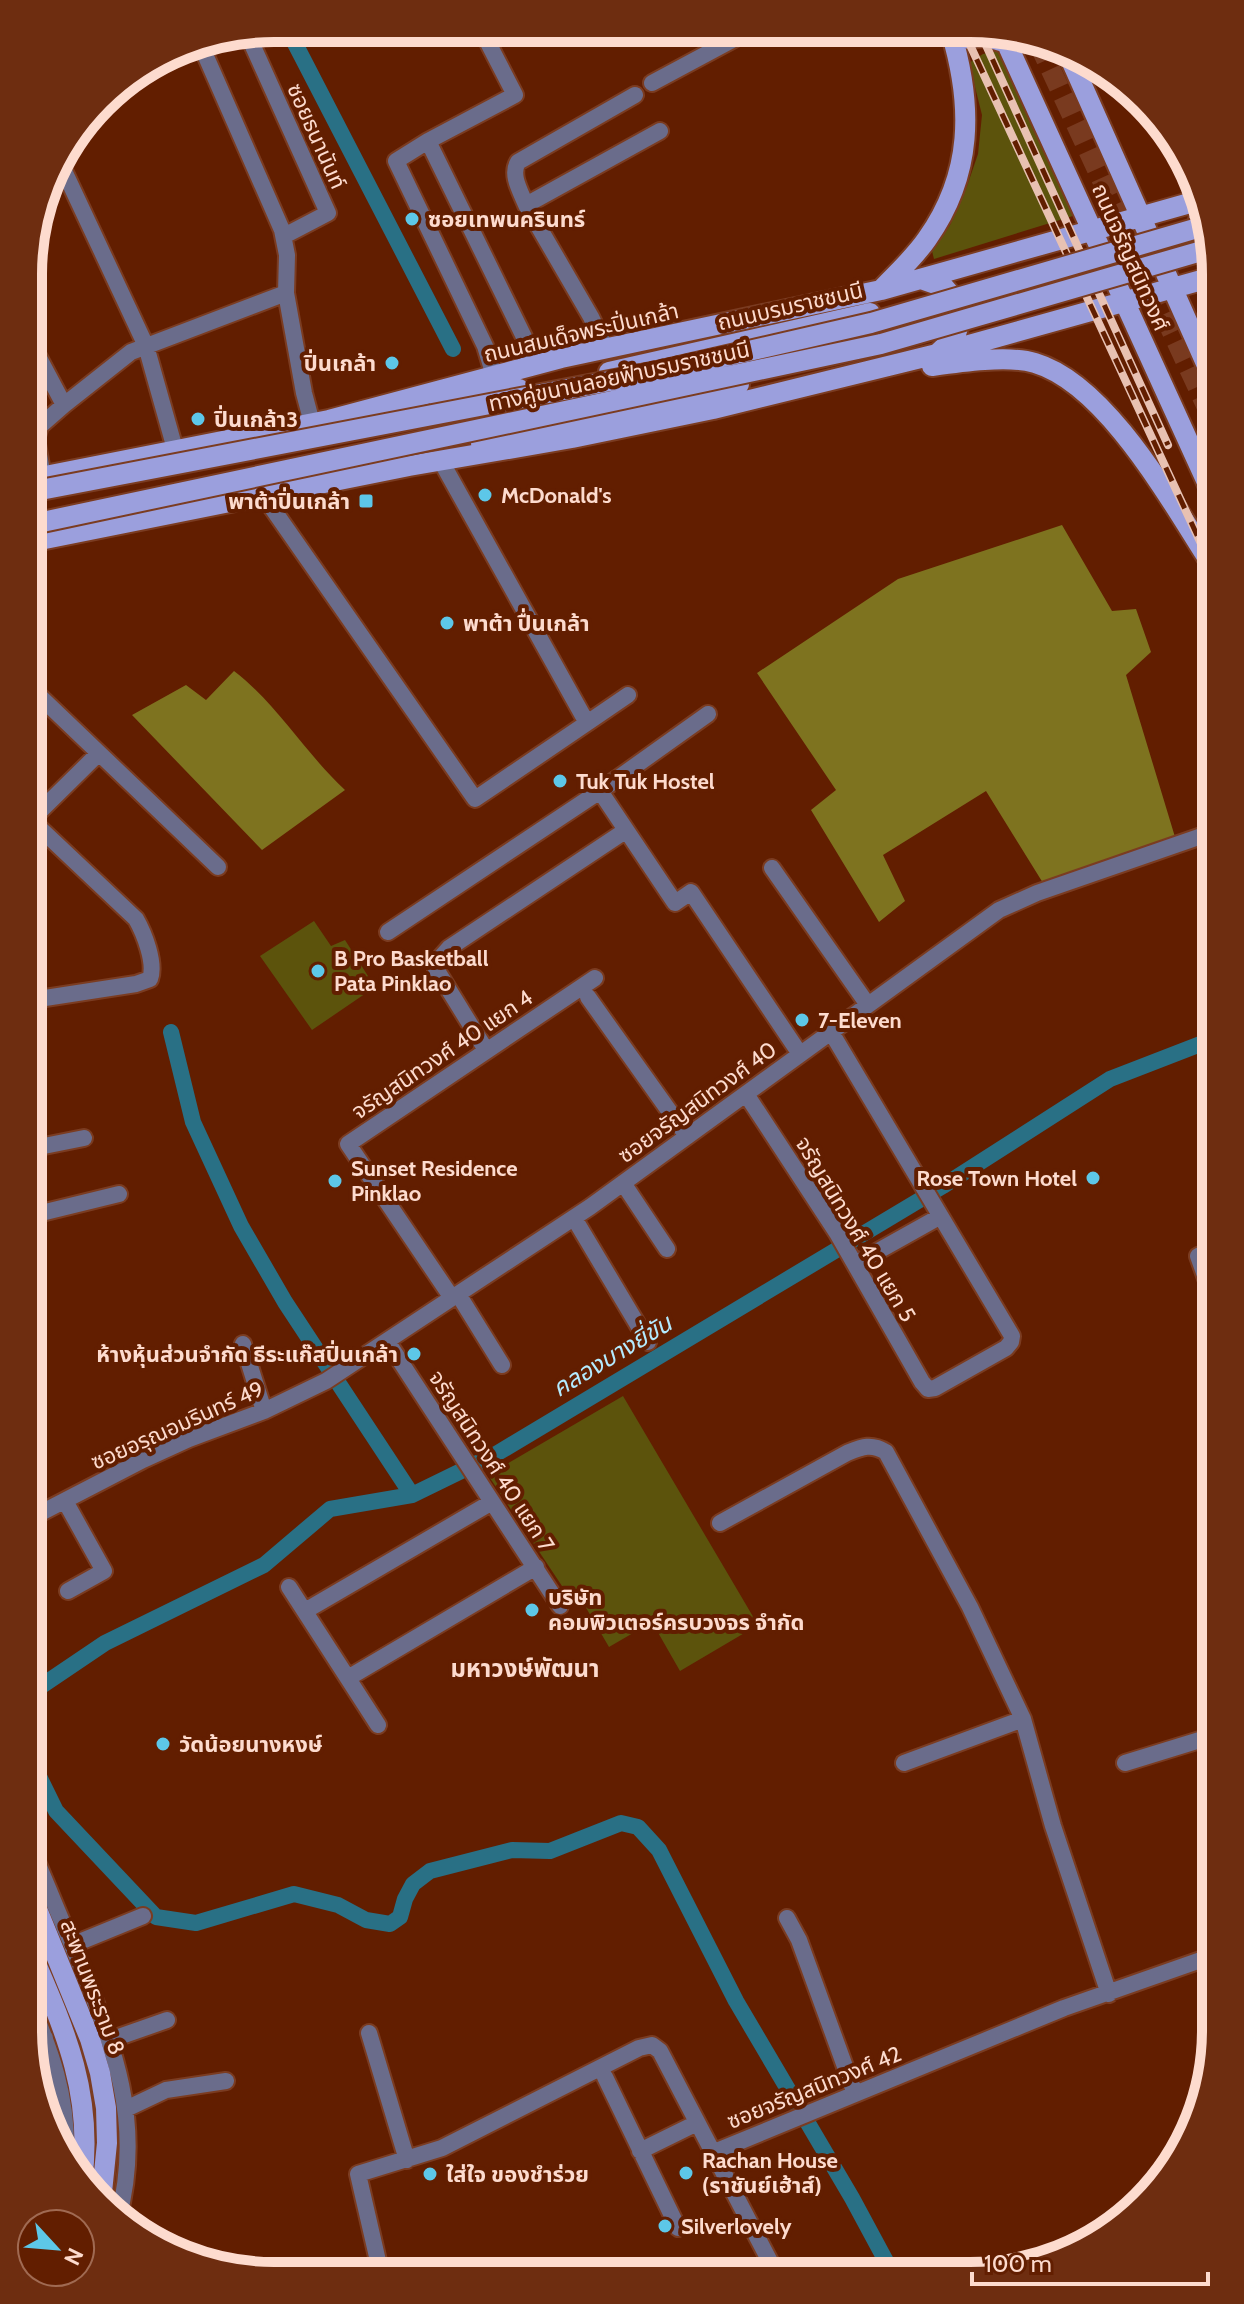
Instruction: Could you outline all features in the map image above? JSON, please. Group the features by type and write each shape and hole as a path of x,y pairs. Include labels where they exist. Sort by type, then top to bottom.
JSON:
{"main road":[{"path":"881,290 925,242 942,216 961,169 967,117 953,42"},
{"name":"ถนนจรัญสนิทวงศ์","path":"1007,45 1202,471"},
{"name":"ถนนจรัญสนิทวงศ์","path":"1074,66 1202,356"},
{"path":"1140,217 1191,203"},
{"name":"ถนนสมเด็จพระปิ่นเกล้า","path":"42,480 175,449 320,422 530,366 924,280 1140,217"},
{"name":"ถนนบรมราชชนนี","path":"320,422 564,381 870,313 1195,219"},
{"path":"1197,226 1195,232 1200,248"},
{"name":"ทางคู่ขนานลอยฟ้าบรมราชชนนี","path":"42,481 662,371 871,323 1198,228"},
{"name":"ทางคู่ขนานลอยฟ้าบรมราชชนนี","path":"42,526 881,344 1200,251"},
{"path":"409,466 513,434 882,351 1201,258"},
{"path":"924,280 944,287 957,302 961,318 955,337 937,354"},
{"path":"42,527 263,495 614,430 847,377 1202,280"},
{"path":"847,377 974,360 1034,362 1054,371 1079,387 1128,436 1202,550"},
{"name":"สะพานพระราม 8","path":"42,1921 90,2039 100,2073 106,2108 107,2143 103,2186"},
{"name":"สะพานพระราม 8","path":"42,1977 59,2016 79,2079 84,2124 83,2160"}],"street":[{"path":"488,42 515,95 396,161 485,346 494,376"},
{"path":"652,83 726,42"},
{"name":"ซอยธนานันท์","path":"252,43 328,213 284,236"},
{"path":"204,53 284,236 286,293 304,393 320,422"},
{"path":"606,349 591,317 526,205 515,168 518,162 635,95"},
{"path":"526,205 660,131"},
{"path":"428,141 524,337 530,366"},
{"path":"65,174 146,346 175,449"},
{"path":"42,424 131,352 286,293"},
{"path":"42,364 64,405"},
{"path":"441,461 587,723"},
{"path":"263,495 475,799 628,695"},
{"path":"42,698 218,867"},
{"path":"388,932 600,791 708,714"},
{"path":"42,808 99,753"},
{"path":"600,791 675,903 691,892 800,1054"},
{"path":"42,830 136,919 145,937 153,972 150,979 136,984 45,998"},
{"path":"486,1050 436,969 441,957 449,948 625,831"},
{"name":"ซอยจรัญสนิทวงศ์ 40","path":"342,1370 574,1218 999,910 1037,893 1202,836"},
{"path":"772,868 868,1005"},
{"name":"จรัญสนิทวงศ์ 40 แยก 4","path":"455,1296 348,1144 595,978"},
{"path":"588,997 687,1136"},
{"path":"831,1032 935,1210 851,1258"},
{"name":"จรัญสนิทวงศ์ 40 แยก 5","path":"746,1094 837,1233 928,1389 1006,1348 1012,1336 935,1210"},
{"path":"42,1146 84,1138"},
{"path":"623,1183 667,1249"},
{"path":"42,1213 119,1194"},
{"path":"574,1218 648,1342"},
{"path":"455,1296 502,1365"},
{"name":"จรัญสนิทวงศ์ 40 แยก 7","path":"387,1341 560,1606"},
{"path":"243,1344 264,1411"},
{"name":"ซอยอรุณอมรินทร์ 49","path":"42,1512 178,1444 264,1411 342,1370"},
{"path":"720,1523 847,1453 876,1446 886,1452 970,1607 1023,1719 1053,1826 1109,1994"},
{"path":"65,1501 104,1571 68,1591"},
{"path":"305,1611 492,1502"},
{"path":"348,1678 536,1567"},
{"path":"289,1587 378,1725"},
{"path":"904,1763 1023,1719"},
{"path":"1125,1763 1202,1739"},
{"path":"42,1874 110,2040 121,2075 126,2109 127,2175 121,2204"},
{"path":"72,1945 143,1916"},
{"path":"787,1918 799,1940 855,2094"},
{"name":"ซอยจรัญสนิทวงศ์ 42","path":"378,2262 358,2174 442,2148 639,2048 652,2045 660,2051 712,2153 1064,2008 1202,1960"},
{"path":"110,2040 167,2020"},
{"path":"42,2031 61,2089 65,2132"},
{"path":"369,2033 407,2160"},
{"path":"605,2077 678,2228"},
{"path":"126,2109 166,2090 226,2081"},
{"path":"640,2151 697,2123"},
{"path":"712,2153 770,2262"}],"shaded area":[{"path":"998,51 1007,55 1076,215 934,259 932,251 950,225 978,154 982,115 969,63 983,54"},
{"path":"1062,525 1112,611 1136,609 1151,652 1126,675 1175,837 1043,883 986,791 883,855 905,901 879,922 811,810 836,790 757,673 898,579"},
{"path":"234,671 264,698 345,790 262,850 132,715 186,685 206,700"},
{"name":"B Pro Basketball Pata Pinklao","path":"314,921 331,946 345,940 375,987 312,1030 260,956"},
{"path":"623,1396 758,1625 680,1671 652,1622 609,1647 578,1594 570,1598 488,1475"}],"waterway":[{"path":"294,42 453,349"},
{"path":"171,1032 193,1122 241,1226 285,1302 412,1495"},
{"name":"คลองบางยี่ขัน","path":"42,1686 105,1643 264,1565 330,1509 412,1495 496,1454 943,1186 1110,1079 1202,1043"},
{"path":"42,1782 56,1811 156,1917 196,1923 294,1894 338,1905 366,1920 390,1924 400,1917 413,1884 430,1871 512,1850 550,1851 621,1823 638,1827 659,1850 736,2001 886,2262"}],"tunnel":[{"path":"1043,54 1202,397"}],"railway":[{"path":"969,42 1202,546"},
{"path":"985,42 1168,445"}],"place":[{"name":"ซอยเทพนครินทร์","path":"412,219"},
{"name":"ปิ่นเกล้า","path":"392,363"},
{"name":"ปิ่นเกล้า3","path":"198,419"},
{"name":"McDonald's","path":"485,495"},
{"name":"พาต้าปิ่นเกล้า","path":"366,501"},
{"name":"พาต้า ปื่นเกล้า","path":"447,623"},
{"name":"Tuk Tuk Hostel","path":"560,781"},
{"name":"B Pro Basketball Pata Pinklao","path":"318,971"},
{"name":"7-Eleven","path":"802,1020"},
{"name":"Rose Town Hotel","path":"1093,1178"},
{"name":"Sunset Residence Pinklao","path":"335,1181"},
{"name":"ห้างหุ้นส่วนจำกัด ธีระแก๊สปิ่นเกล้า","path":"414,1354"},
{"name":"บริษัท คอมพิวเตอร์ครบวงจร จำกัด","path":"532,1610"},
{"name":"วัดน้อยนางหงษ์","path":"163,1744"},
{"name":"Rachan House (ราชันย์เฮ้าส์)","path":"686,2173"},
{"name":"ใส่ใจ ของชำร่วย","path":"430,2174"},
{"name":"Silverlovely","path":"665,2226"}],"district":[{"name":"มหาวงษ์พัฒนา","path":"525,1669"}]}
